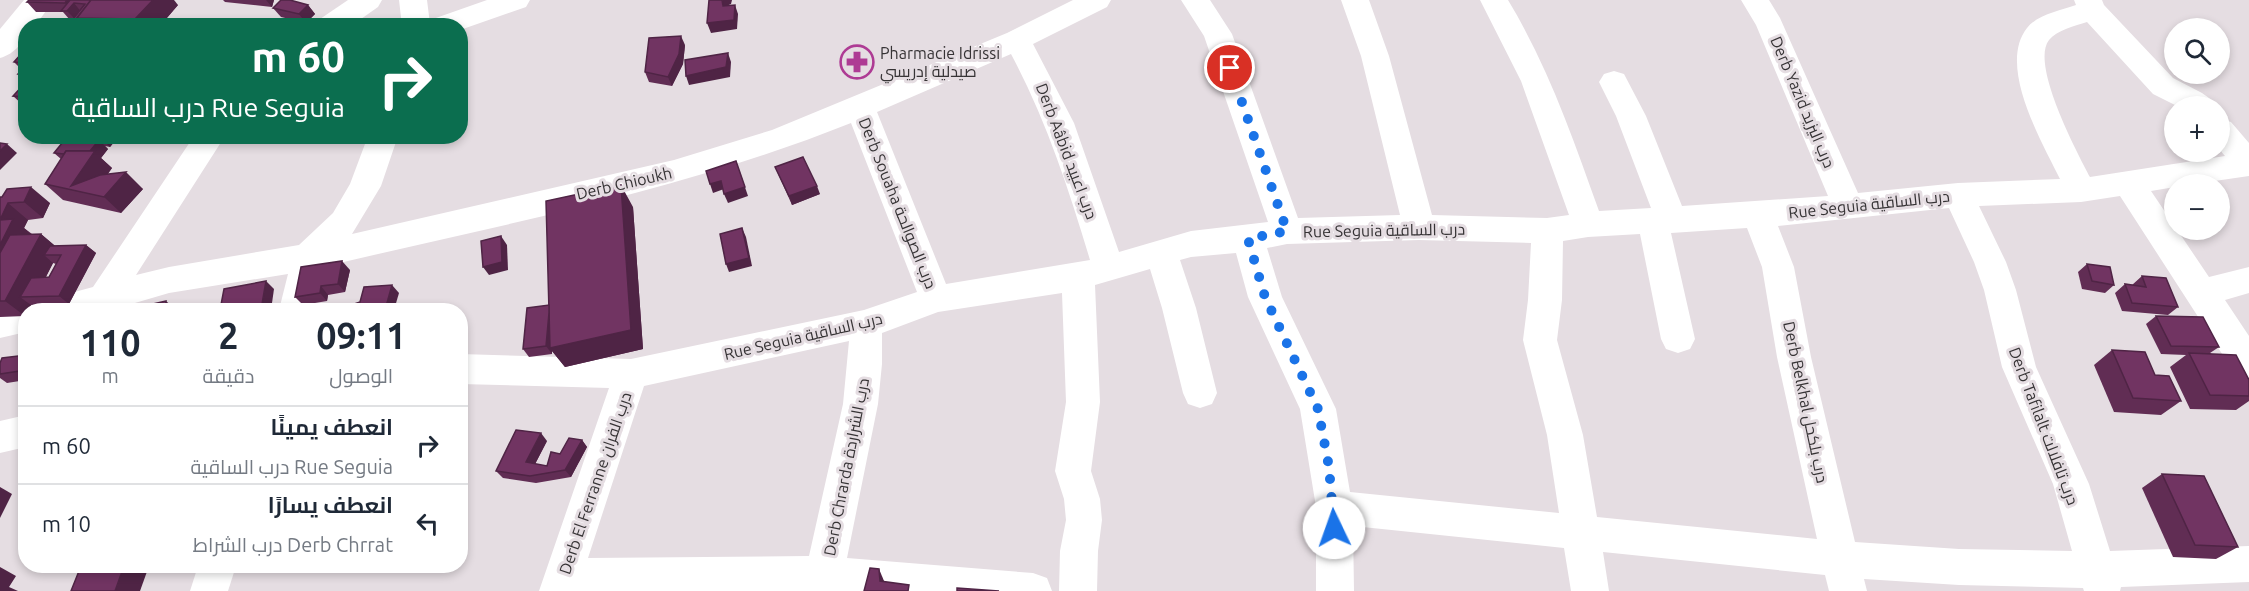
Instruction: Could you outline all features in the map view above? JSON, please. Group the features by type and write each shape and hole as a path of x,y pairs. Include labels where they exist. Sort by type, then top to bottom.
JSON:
{"street":[{"path":"25,18 40,0"},
{"path":"342,18 368,0"},
{"path":"413,0 415,18"},
{"path":"465,18 516,0"},
{"path":"1195,0 1218,34 1287,231"},
{"path":"1355,0 1375,56 1419,227"},
{"path":"1494,0 1508,22 1547,105 1588,224"},
{"name":"Derb Yazid درب اليزيد","path":"1755,0 1770,25 1848,206"},
{"name":"Derb Chioukh","path":"88,303 169,280 308,257 674,172 782,138 860,107 1017,40 1094,1"},
{"path":"2081,190 2054,138 2038,99 2032,70 2031,43 2037,35 2049,26 2090,5 2163,86 2182,96"},
{"path":"0,48 18,26"},
{"name":"Derb Aâbid درب اعبيد","path":"1017,40 1055,110 1083,186 1093,272 1083,402 1073,471 1082,499 1084,520 1079,551 1078,591"},
{"path":"1614,82 1630,116 1661,220 1677,339"},
{"name":"Derb Souaha درب الصوالحة","path":"860,107 936,299"},
{"path":"2230,142 2249,164"},
{"path":"102,300 205,144"},
{"path":"297,303 308,257 344,222 365,186 380,144"},
{"name":"Rue Seguia درب الساقية","path":"468,369 632,374 864,324 887,318 936,299 1093,272 1191,244 1248,239 1287,231 1419,227 1547,231 1588,224 1758,215 1958,195 2081,190 2249,164"},
{"path":"2129,184 2202,292 2249,367"},
{"name":"Derb Tafilalt درب تافلالت","path":"1958,195 1993,272 2019,367 2071,484 2099,581"},
{"name":"Derb Belkhal درب بلكحل","path":"1758,215 1778,267 1794,357 1843,575"},
{"path":"1547,231 1545,300 1540,340 1565,435 1590,591"},
{"path":"1248,239 1265,297 1318,409 1334,507 1335,591"},
{"path":"1161,252 1179,308 1200,393"},
{"path":"2202,292 2249,280"},
{"path":"0,324 18,320"},
{"name":"Derb Chrarda درب الشراردة","path":"824,574 864,384 866,340 864,324"},
{"name":"Derb El Ferranne درب الفران","path":"561,583 632,374"},
{"path":"0,437 18,433"},
{"path":"1334,507 1582,532 1843,575 1959,567 2099,581 2249,564"},
{"path":"209,591 215,573"},
{"path":"561,583 824,574 1033,591"}],"building":[{"path":"29,0 67,0 65,3 27,2"},
{"path":"70,0 91,0 77,18 74,18 85,4 74,3 67,11 61,11"},
{"path":"91,0 153,0 136,18 77,18"},
{"path":"281,0 308,5 299,14 273,8"},
{"path":"709,0 722,0 723,6 735,5 734,20 707,23"},
{"path":"681,36 679,54 668,77 645,72 649,38"},
{"path":"728,53 726,67 686,76 685,60"},
{"path":"0,143 7,144 0,151"},
{"path":"61,144 96,144 90,151 54,153"},
{"path":"66,151 95,151 71,186 100,175 126,172 104,197 45,184"},
{"path":"803,157 817,186 789,196 775,167"},
{"path":"736,161 745,187 724,194 721,181 710,184 706,171"},
{"path":"621,185 631,330 550,348 546,201"},
{"path":"31,187 24,202 8,203 0,220 0,197 7,189"},
{"path":"13,219 0,245 0,220"},
{"path":"742,228 749,258 726,264 720,234"},
{"path":"41,234 5,301 0,301 0,253 10,235"},
{"path":"501,236 502,262 483,267 481,241"},
{"path":"86,245 59,296 20,297 31,278 49,277 61,255 44,255 50,246"},
{"path":"342,261 338,284 321,286 320,293 295,297 301,267"},
{"path":"2087,264 2110,267 2114,285 2092,281"},
{"path":"2142,276 2166,278 2178,307 2132,303 2125,284 2146,287"},
{"path":"266,281 262,303 221,303 224,289"},
{"path":"392,285 387,303 357,303 360,302 364,287"},
{"path":"549,305 546,346 523,349 527,308"},
{"path":"2156,316 2203,317 2219,347 2171,346"},
{"path":"2112,350 2145,352 2155,375 2169,376 2181,401 2133,398"},
{"path":"2189,353 2236,355 2249,380 2249,396 2210,395"},
{"path":"18,356 18,371 0,374 2,358"},
{"path":"516,430 541,433 526,462 547,466 551,452 560,454 569,438 582,440 565,470 530,476 496,471"},
{"path":"2162,474 2204,476 2238,547 2195,545"},
{"path":"870,568 879,569 880,581 909,585 908,591 864,591"},
{"path":"78,573 121,573 115,591 71,591"},
{"path":"957,588 999,591 957,591"}],"place":[{"name":"Pharmacie Idrissi صيدلية إدريسي","path":"857,62"}],"route":[{"path":"1230,68 1287,231 1248,239 1265,297 1318,409 1329,467 1334,528"}]}
